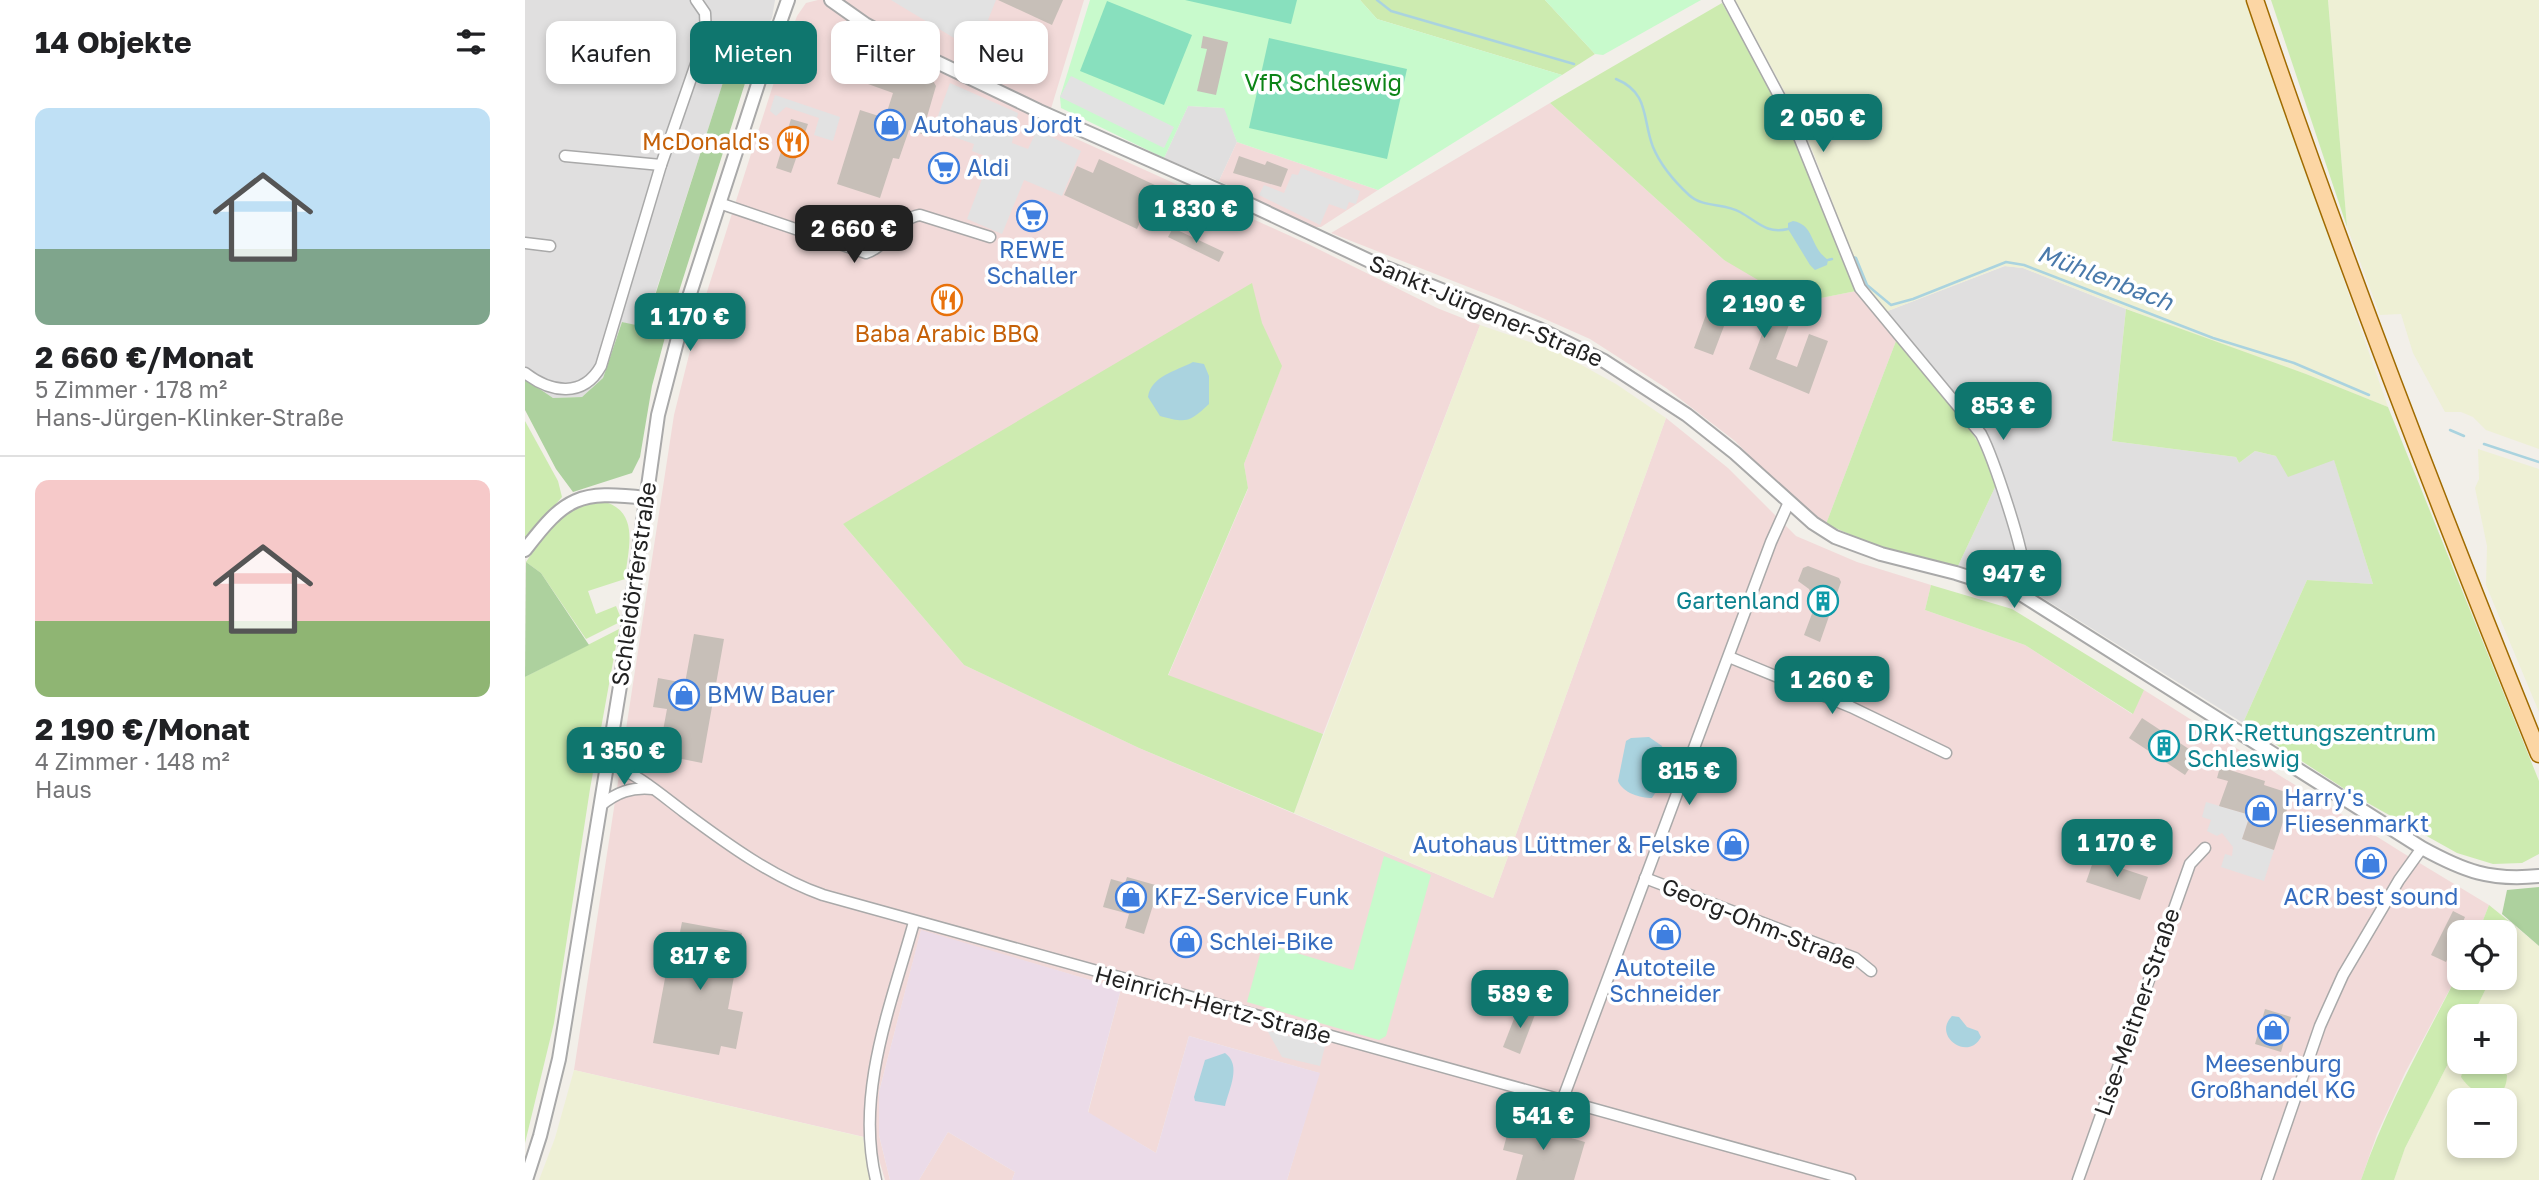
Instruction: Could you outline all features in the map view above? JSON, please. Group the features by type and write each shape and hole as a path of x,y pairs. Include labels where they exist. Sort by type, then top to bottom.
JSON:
{"main road":[{"path":"2255,0 2297,125 2411,429 2539,754"}],"street":[{"path":"527,375 560,390 583,387 594,378 601,366 661,164 706,35 705,13 696,0"},
{"name":"Schleidörferstraße","path":"526,1180 559,1059 667,374 719,204 788,0"},
{"name":"Sankt-Jürgener-Straße","path":"831,0 865,24 918,53 1039,111 1236,198 1374,263 1539,328 1604,361 1687,415 1813,523 1853,544 2019,593 2422,848 2458,868 2479,875 2516,879 2539,876"},
{"path":"1727,0 1793,122 1860,288 1981,434 1990,452 2012,523 2024,575 2019,593"},
{"path":"565,156 661,164"},
{"path":"719,204 866,253 875,250 908,217 920,215 990,237"},
{"path":"525,243 550,246"},
{"path":"525,550 556,513 573,500 601,494 646,498"},
{"path":"1562,1101 1771,542 1789,502"},
{"path":"1729,657 1851,707 1946,753"},
{"name":"Heinrich-Hertz-Straße","path":"607,762 623,768 726,842 794,885 913,922 1850,1180"},
{"path":"600,806 623,791 653,789"},
{"name":"Lise-Meitner-Straße","path":"2078,1180 2190,864 2205,848"},
{"path":"2267,1180 2320,1026 2343,975 2399,880 2422,848"},
{"path":"2516,879 2539,868"},
{"name":"Georg-Ohm-Straße","path":"1645,878 1855,958 1871,971"},
{"path":"876,1180 868,1133 872,1076 913,922"}],"shaded area":[{"path":"525,0 775,0 770,21 690,21 690,84 723,84 644,328 622,322 603,378 582,397 553,398 525,379"},
{"path":"818,0 1084,0 1046,125 1308,244 1437,308 1480,325 1323,734 1168,676 1248,489 1244,464 1281,368 843,524 964,665 1139,748 1493,898 1666,418 1728,468 1796,536 1857,562 1931,585 1925,610 2025,645 2132,714 2144,690 2489,905 2483,920 2447,920 2447,990 2449,990 2405,1073 2377,1134 2361,1180 1287,1180 1319,1073 1189,1036 1156,1153 1088,1113 1121,989 921,931 879,1092 879,1135 890,1180 885,1180 873,1139 574,1070 674,415 697,323 773,84 817,84 817,21 795,21 806,3"},
{"path":"891,0 996,0 988,20 990,21 954,21 954,38 940,30 940,21 926,21"},
{"path":"1071,76 1174,127 1164,148 1060,97"},
{"path":"950,83 1018,113 1012,143 1028,149 1037,130 1081,151 1062,196 1024,180 1002,234 967,219 990,158 972,151 974,144 951,136 953,128 939,123 935,136 931,135"},
{"path":"775,95 840,117 833,141 814,135 819,118 786,107 776,116 770,111"},
{"path":"1550,103 1724,260 1821,298 1856,291 1896,341 1826,524 1793,500 1735,441 1666,388 1590,339 1504,301 1331,233"},
{"path":"1188,106 1225,108 1237,142 1219,181 1164,158"},
{"path":"1237,142 1378,190 1321,227 1314,227 1219,181"},
{"path":"1301,168 1360,191 1356,204 1349,202 1346,210 1329,204 1320,225 1259,195 1264,185 1284,193 1292,174 1298,175"},
{"path":"2005,266 2023,268 2126,309 2112,441 2236,457 2239,463 2255,451 2276,456 2334,459 2373,584 2307,580 2243,723 2009,578 1958,566 1997,483 1988,455 1976,435 1877,319 1885,312"},
{"path":"2206,802 2250,815 2242,839 2274,850 2264,881 2221,867 2225,854 2232,856 2233,847 2222,833 2217,836 2207,831 2211,820 2202,817"},
{"path":"921,930 1121,989 1088,1112 1156,1153 1189,1036 1320,1073 1287,1180 1012,1180 1015,1172 948,1132 919,1180 890,1180 879,1135 879,1092"},
{"path":"1267,1030 1325,1046 1320,1066 1282,1057"},
{"path":"948,1132 1015,1172 1012,1180 919,1180"}],"green space":[{"name":"VfR Schleswig","path":"1090,0 1360,0 1377,19 1562,75 1378,190 1237,142 1224,108 1188,106 1164,158 1061,108 1060,97"},
{"path":"1185,0 1297,0 1291,24"},
{"path":"1360,0 1545,0 1595,54 1562,75 1377,19"},
{"path":"1545,0 1701,0 1603,55 1595,54"},
{"path":"1735,0 2246,0 2388,407 2306,374 2211,342 2023,268 2004,266 1885,312 1854,267 1830,195 1801,122"},
{"path":"2271,0 2328,0 2347,227"},
{"path":"2328,0 2539,0 2539,449 2486,430 2473,417 2461,412 2445,412 2413,353 2401,314 2380,315 2347,227"},
{"path":"1107,1 1192,35 1164,105 1080,71"},
{"path":"1722,3 1790,126 1856,291 1821,298 1775,290 1724,260 1550,103"},
{"path":"1269,38 1407,69 1387,159 1249,128"},
{"path":"722,84 745,84 668,326 652,386 640,457 632,473 573,492 556,469 525,410 525,379 553,398 582,397 603,378 622,322 645,327"},
{"path":"1252,283 1262,323 1282,366 1244,464 1248,488 1168,675 1323,734 1294,813 1139,748 964,665 843,524"},
{"path":"2126,309 2306,374 2388,407 2539,781 2539,854 2522,863 2493,864 2457,853 2357,797 2243,723 2307,580 2373,584 2334,460 2288,477 2276,456 2255,451 2239,463 2236,457 2112,441"},
{"path":"1480,325 1556,351 1616,384 1666,418 1493,898 1294,813"},
{"path":"1896,341 1967,425 1997,483 1958,566 1872,544 1826,524"},
{"path":"525,421 558,481 562,497 525,540"},
{"path":"2478,449 2539,469 2539,712 2486,585 2487,546 2475,488 2479,479"},
{"path":"602,501 614,506 627,522 629,543 625,579 588,591 596,614 616,606 622,621 586,639 541,573 526,562 557,522 577,508"},
{"path":"526,562 541,573 589,645 525,677"},
{"path":"1931,585 2012,609 2144,690 2133,714 2025,645 1925,610"},
{"path":"619,629 590,789 554,1023 525,1143 525,677"},
{"path":"1384,856 1431,875 1386,1036 1379,1040 1247,1002 1263,943 1353,970"},
{"path":"2539,887 2539,946 2517,927 2517,920 2509,920 2502,914 2507,890"},
{"path":"2489,905 2507,920 2483,920"},
{"path":"2517,928 2539,946 2539,1180 2394,1180 2405,1148 2447,1066 2447,1074 2517,1074 2517,1004 2478,1004 2485,990 2517,990"},
{"path":"2450,990 2485,990 2478,1004 2447,1004 2447,1066 2405,1148 2394,1180 2361,1180 2394,1100"},
{"path":"574,1070 863,1137 870,1180 539,1180 555,1138"},
{"path":"2462,1074 2507,1075 2504,1088 2472,1088 2461,1077"}],"water":[{"path":"1793,221 1809,231 1818,249 1828,260 1827,265 1815,270 1810,265 1788,229 1788,223"},
{"path":"1193,362 1204,364 1209,376 1209,404 1187,420 1160,416 1148,397 1150,390 1165,375"},
{"path":"1649,737 1662,746 1665,761 1660,785 1652,798 1632,794 1618,781 1626,741"},
{"path":"1952,1016 1959,1017 1967,1027 1978,1031 1981,1037 1975,1044 1961,1047 1949,1038 1946,1031"},
{"path":"1225,1053 1233,1064 1234,1071 1225,1106 1195,1101 1205,1060"}],"building":[{"path":"998,0 1063,0 1052,25"},
{"path":"1203,36 1228,42 1216,95 1197,91 1207,49 1201,48"},
{"name":"Autohaus Jordt","path":"868,84 935,84 922,134 909,130 899,159 893,158 880,198 837,184 860,110 885,118 893,93"},
{"name":"McDonald's","path":"791,119 808,124 791,173 776,168"},
{"path":"1239,156 1265,165 1267,161 1288,169 1281,187 1233,173"},
{"path":"1099,159 1157,186 1137,229 1064,195 1077,166 1093,173"},
{"path":"1173,228 1224,252 1219,262 1168,237"},
{"path":"1732,291 1793,314 1776,359 1797,367 1809,334 1828,341 1809,394 1749,369 1765,326 1729,313 1713,355 1694,348 1712,298 1727,303"},
{"name":"Gartenland","path":"1808,566 1839,578 1841,582 1820,642 1804,635 1813,611 1809,606 1812,597 1809,589 1798,581 1803,568"},
{"name":"BMW Bauer","path":"694,634 724,639 702,763 672,757 676,738 662,736 667,709 653,707 658,678 685,683"},
{"name":"DRK-Rettungszentrum Schleswig","path":"2142,718 2198,755 2185,775 2129,738"},
{"name":"Harry's Fliesenmarkt","path":"2220,767 2265,781 2264,785 2292,794 2274,850 2242,839 2250,815 2219,806 2228,781 2217,778"},
{"path":"2094,859 2148,877 2140,900 2086,882"},
{"name":"KFZ-Service Funk","path":"1127,877 1159,886 1144,934 1125,928 1129,914 1103,907 1111,879 1125,883"},
{"path":"2453,911 2465,917 2464,920 2448,920"},
{"path":"682,922 742,933 728,1009 743,1012 736,1049 721,1046 719,1055 653,1043 671,946 677,947"},
{"path":"2447,923 2446,962 2431,955"},
{"path":"1519,1006 1536,1012 1520,1054 1503,1047"},
{"name":"Meesenburg Großhandel KG","path":"2265,1009 2291,1017 2281,1052 2255,1044"},
{"path":"1514,1109 1533,1127 1585,1142 1574,1180 1516,1180 1523,1155 1503,1150"}],"waterway":[{"name":"Mühlenbach","path":"1377,0 1391,11 1574,64"},
{"name":"Mühlenbach","path":"1616,79 1627,85 1640,99 1656,153 1668,172 1689,195 1701,202 1734,209 1768,228 1788,229"},
{"name":"Mühlenbach","path":"1850,256 1856,258 1867,285 1891,305 2006,262 2024,265 2213,338 2294,363 2369,395"},
{"name":"Mühlenbach","path":"1828,260 1832,259"},
{"name":"Mühlenbach","path":"2450,430 2464,436"},
{"name":"Mühlenbach","path":"2484,444 2539,462"}],"place":[{"name":"Autohaus Jordt","path":"890,125"},
{"name":"McDonald's","path":"793,142"},
{"name":"Aldi","path":"944,168"},
{"name":"REWE Schaller","path":"1032,216"},
{"name":"Baba Arabic BBQ","path":"947,300"},
{"name":"Gartenland","path":"1823,601"},
{"name":"BMW Bauer","path":"684,695"},
{"name":"DRK-Rettungszentrum Schleswig","path":"2164,746"},
{"name":"Harry's Fliesenmarkt","path":"2261,811"},
{"name":"Autohaus Lüttmer & Felske","path":"1733,845"},
{"name":"ACR best sound","path":"2371,863"},
{"name":"KFZ-Service Funk","path":"1131,897"},
{"name":"Autoteile Schneider","path":"1665,934"},
{"name":"Schlei-Bike","path":"1186,942"},
{"name":"Meesenburg Großhandel KG","path":"2273,1030"}]}
